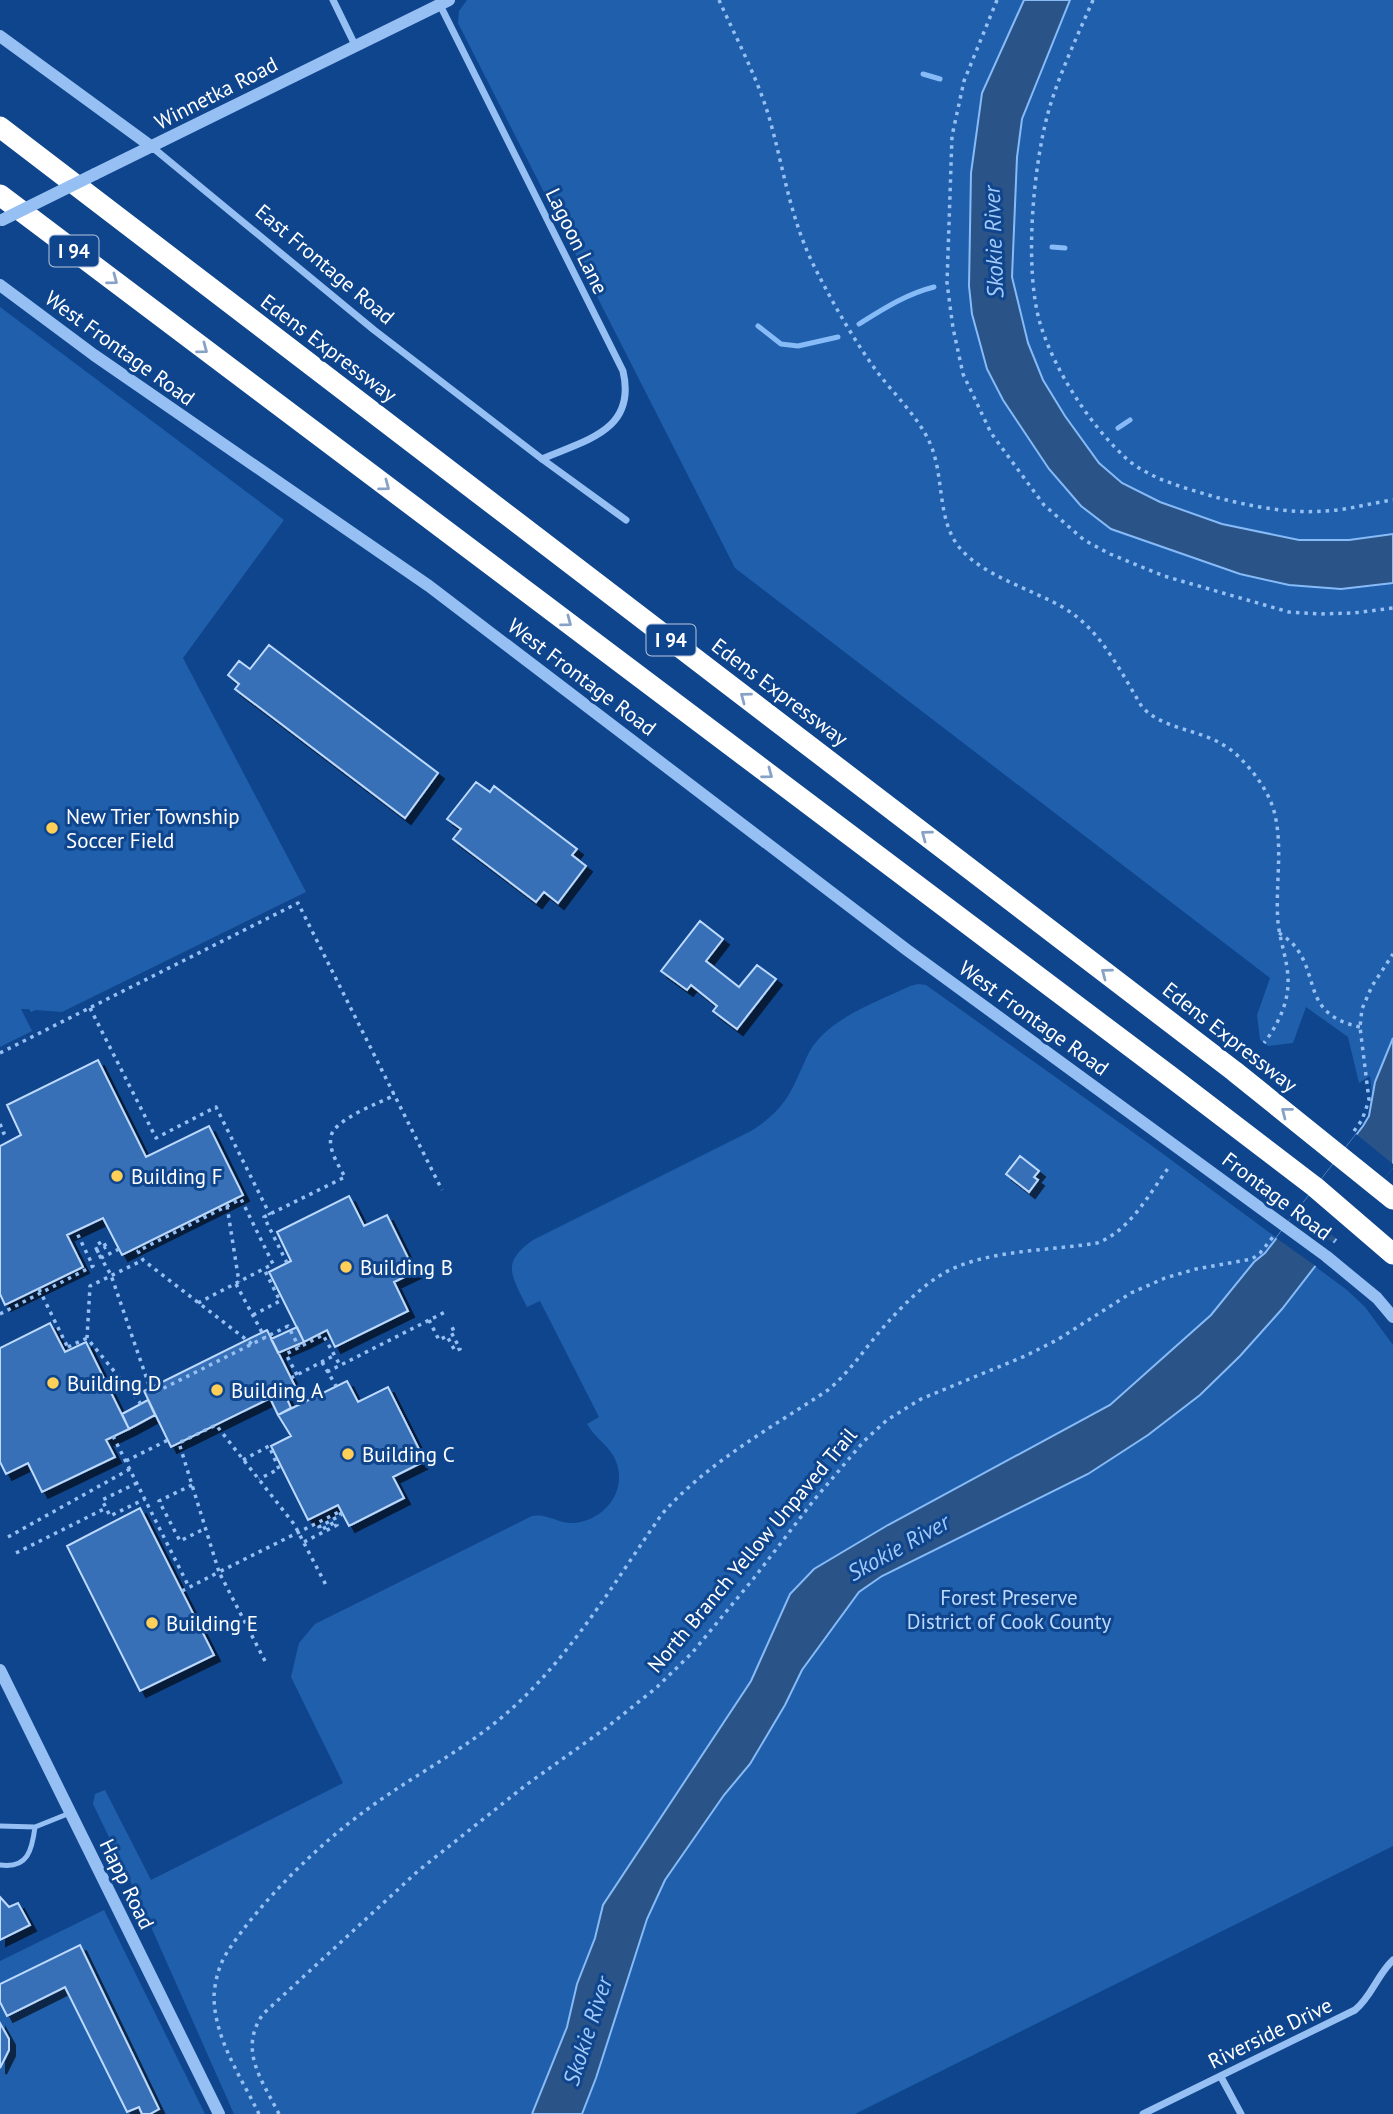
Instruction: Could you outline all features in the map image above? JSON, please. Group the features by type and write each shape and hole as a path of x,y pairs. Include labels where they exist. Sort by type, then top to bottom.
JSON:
{"highway":[{"name":"Edens Expressway","path":"0,127 1223,1062 1386,1193"},
{"name":"I 94","path":"0,195 1315,1187 1393,1254"}],"street":[{"path":"333,0 355,45"},
{"name":"Winnetka Road","path":"1,221 444,2"},
{"name":"Lagoon Lane","path":"444,2 623,371 626,400 612,425 603,432 542,459"},
{"name":"East Frontage Road","path":"0,37 152,147 374,330 626,520"},
{"name":"West Frontage Road","path":"0,285 94,355 429,586 907,950 1132,1112"},
{"name":"Frontage Road","path":"1132,1112 1326,1256 1377,1298 1393,1317"},
{"name":"Happ Road","path":"0,1670 219,2114"},
{"name":"Riverside Drive","path":"1143,2114 1355,2010 1369,1996 1384,1969 1393,1960"},
{"path":"1221,2077 1241,2114"}],"lane":[{"path":"0,1826 36,1827 70,1812"},
{"path":"0,1866 10,1867 24,1860 33,1843 36,1827"}],"path":[{"path":"719,0 768,115 799,233 854,338 928,439 938,465 950,533 971,560 1066,609 1084,623 1100,641 1149,715 1163,723 1203,734 1219,742 1249,767 1265,790 1275,815 1279,933 1288,985 1279,1020 1264,1043"},
{"path":"997,0 964,81 953,136 947,283 963,374 991,433 1044,505 1084,540 1110,554 1164,576 1289,611 1342,614 1393,608"},
{"path":"1093,0 1056,85 1045,126 1034,190 1033,284 1039,321 1051,354 1073,391 1102,433 1130,461 1172,485 1252,507 1324,512 1393,500"},
{"path":"0,1053 298,903 442,1190"},
{"path":"1279,933 1296,950 1321,1005 1345,1023 1360,1027"},
{"path":"1354,1131 1362,1120 1369,1100 1360,1027 1362,1009 1372,986 1393,954"},
{"path":"90,1007 156,1138 216,1107 270,1215"},
{"path":"287,1263 264,1217 345,1177 332,1150 331,1136 337,1126 395,1096"},
{"path":"0,1124 4,1133 0,1135"},
{"path":"259,2114 219,2041 214,1998 216,1978 227,1952 245,1928 307,1862 363,1812 501,1719 549,1671 677,1497 706,1471 836,1383 909,1300 957,1266 1001,1255 1097,1243 1111,1238 1124,1226 1169,1167"},
{"path":"198,1303 273,1264 241,1199 138,1251 143,1260 198,1303 252,1344"},
{"path":"227,1206 237,1283 265,1338"},
{"path":"0,1314 93,1266 76,1231"},
{"name":"North Branch Yellow Unpaved Trail","path":"279,2114 258,2073 251,2051 251,2036 263,2014 418,1871 526,1785 606,1728 656,1688 692,1653 864,1440 887,1420 921,1399 1057,1340 1131,1293 1165,1278 1196,1269 1252,1259 1273,1237"},
{"path":"88,1256 106,1248 103,1241 95,1245 101,1258 111,1275 152,1394 288,1326 299,1347"},
{"path":"101,1258 119,1249"},
{"path":"141,1404 87,1338 90,1286 143,1260"},
{"path":"253,1315 280,1301 264,1269"},
{"path":"40,1291 69,1349 87,1338"},
{"path":"327,1372 447,1311"},
{"path":"429,1320 439,1340 447,1336 455,1351 460,1349 450,1330 455,1328"},
{"path":"297,1375 286,1354 323,1335 340,1365"},
{"path":"291,1378 335,1355"},
{"path":"322,1362 336,1386"},
{"path":"131,1391 148,1383"},
{"path":"265,1661 219,1572 179,1443 216,1425 299,1532 327,1587"},
{"path":"113,1436 189,1587"},
{"path":"125,1461 168,1440"},
{"path":"243,1460 269,1446 279,1469 259,1479"},
{"path":"8,1536 130,1469"},
{"path":"137,1483 102,1500 110,1516 145,1499"},
{"path":"192,1485 159,1502 180,1541 206,1528"},
{"path":"16,1553 106,1508"},
{"path":"182,1591 340,1511 341,1515 319,1527 321,1530 335,1522 337,1525 304,1542"}],"green space":[{"path":"467,0 1393,0 1393,1069 1375,1082 1372,1095 1370,1076 1359,1083 1348,1037 1306,1007 1293,1043 1268,1046 1260,1040 1257,1015 1270,978 735,568 458,23 459,11"},
{"path":"0,307 284,520 183,658 306,892 62,1012 31,1012 29,1009 21,1009 32,1031 0,1047"},
{"name":"Forest Preserve District of Cook County","path":"918,984 926,985 1155,1148 1347,1290 1365,1307 1393,1345 1393,1846 855,2114 234,2114 136,1893 93,1804 95,1794 105,1790 151,1880 343,1783 291,1677 299,1643 315,1624 532,1516 569,1523 586,1521 605,1509 617,1491 619,1480 614,1457 587,1424 599,1417 540,1301 527,1307 512,1270 516,1256 533,1240 760,1125 785,1100 811,1049 826,1032 860,1009"},
{"path":"104,1910 205,2114 0,2114 0,1961"}],"water":[{"name":"Skokie River","path":"1024,0 1070,0 1022,119 1017,157 1012,277 1028,343 1043,380 1065,416 1099,463 1122,483 1160,502 1222,524 1299,540 1349,540 1393,534 1393,583 1341,589 1289,585 1240,574 1111,529 1081,506 1049,469 1003,400 987,369 972,314 969,286 971,173 982,93"},
{"name":"Skokie River","path":"1393,1038 1393,1166 1282,1309 1200,1395 1148,1435 1088,1474 882,1576 859,1592 802,1670 750,1764 724,1795 665,1880 647,1919 582,2114 532,2114 567,2027 577,1984 595,1938 603,1905 751,1681 790,1594 814,1569 888,1525 1110,1405 1211,1315 1254,1262 1265,1253 1363,1126 1369,1116 1375,1082"}],"pier":[{"path":"1356,1134 1393,1164 1393,1168 1338,1240 1299,1208"},
{"path":"1294,1214 1335,1244 1317,1267 1276,1238"}],"building":[{"path":"269,645 438,773 405,818 235,689 239,684 228,675 239,661 250,669"},
{"path":"476,782 490,792 494,786 577,849 572,855 586,866 558,903 544,892 536,902 453,839 461,829 447,819"},
{"path":"700,921 723,939 706,961 739,987 757,965 776,979 737,1029 713,1011 717,1006 691,985 687,990 661,971"},
{"name":"Building F","path":"98,1060 146,1157 209,1126 243,1195 122,1255 103,1218 67,1235 83,1267 5,1305 0,1294 0,1146 21,1135 7,1105"},
{"path":"1020,1156 1039,1171 1034,1177 1038,1180 1029,1192 1006,1174"},
{"name":"Building B","path":"349,1196 364,1226 387,1215 415,1272 394,1282 408,1311 335,1347 327,1330 304,1342 269,1272 291,1261 277,1232"},
{"name":"Building D","path":"50,1323 65,1352 86,1342 129,1429 106,1440 115,1457 42,1492 28,1463 6,1474 0,1462 0,1348"},
{"path":"297,1327 304,1342 278,1353 271,1339"},
{"name":"Building A","path":"267,1330 295,1386 171,1447 144,1391"},
{"name":"Building C","path":"347,1381 358,1402 388,1387 425,1461 393,1477 404,1498 349,1526 338,1505 308,1520 271,1446 291,1436 278,1415"},
{"path":"284,1392 291,1408 278,1415 270,1398"},
{"path":"148,1400 155,1415 129,1429 122,1414"},
{"name":"Building E","path":"140,1508 214,1655 140,1691 67,1546"},
{"path":"0,1897 9,1907 18,1903 30,1925 0,1940"},
{"path":"80,1945 159,2109 150,2114 142,2114 139,2107 127,2112 65,1987 7,2016 0,2002 0,1984"},
{"path":"0,2023 9,2039 9,2050 0,2068"}],"waterway":[{"path":"923,74 940,79"},
{"path":"1052,247 1065,248"},
{"path":"859,324 904,298 934,287"},
{"path":"758,326 781,344 798,346 838,337"},
{"path":"1118,428 1130,420"}],"place":[{"name":"New Trier Township Soccer Field","path":"52,828"},
{"name":"Building F","path":"117,1176"},
{"name":"Building B","path":"346,1267"},
{"name":"Building D","path":"53,1383"},
{"name":"Building A","path":"217,1390"},
{"name":"Building C","path":"348,1454"},
{"name":"Building E","path":"152,1623"}]}
